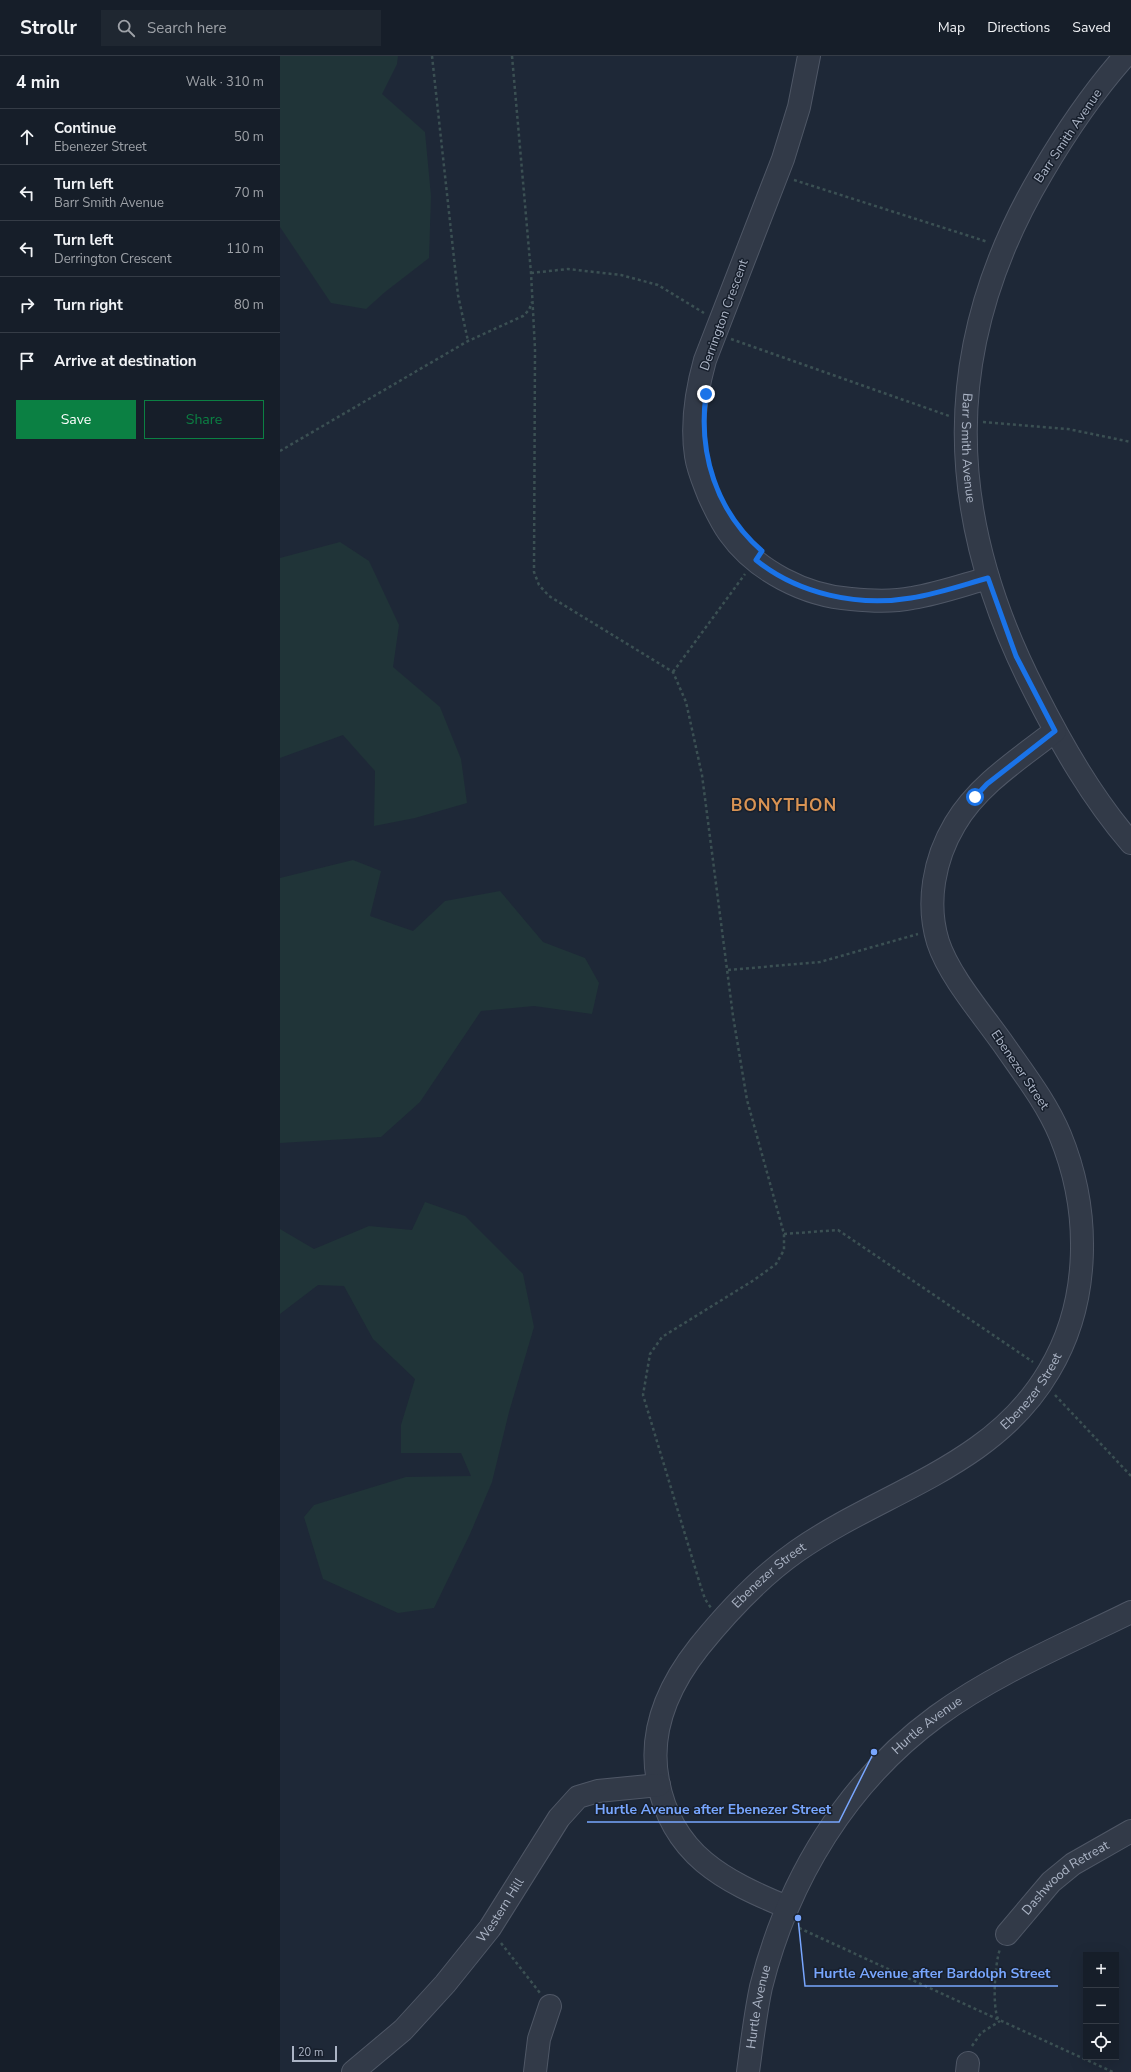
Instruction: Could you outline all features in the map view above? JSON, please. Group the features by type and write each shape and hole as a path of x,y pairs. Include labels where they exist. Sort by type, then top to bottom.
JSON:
{"street":[{"name":"Derrington Crescent","path":"809,56 799,107 783,159 706,360 697,391 694,422 696,456 700,476 716,511 730,534 756,560 769,570 794,584 821,594 850,599 896,600 912,598 988,578"},
{"name":"Barr Smith Avenue","path":"1125,56 1078,116 1058,146 1021,208 1003,248 980,316 973,344 965,419 967,483 976,537 988,578 1016,656 1055,731 1087,784 1129,836"},
{"name":"Ebenezer Street","path":"787,1907 729,1881 715,1872 692,1851 674,1826 661,1798 659,1785 655,1753 659,1723 677,1678 722,1618 756,1585 799,1550 849,1520 957,1463 979,1448 1018,1413 1049,1372 1060,1351 1076,1306 1082,1267 1083,1248 1079,1205 1069,1161 1059,1132 1037,1092 951,970 938,943 932,914 933,883 941,853 955,824 975,797 987,784 1055,731"},
{"name":"Hurtle Avenue","path":"748,2072 762,1986 778,1930 787,1907 809,1862 833,1822 880,1765 937,1716 980,1688 1131,1612"},
{"name":"Western Hill","path":"353,2072 386,2045 422,2010 490,1928 559,1818 578,1797 598,1792 659,1785"},
{"name":"Dashwood Retreat","path":"1007,1934 1051,1882 1074,1864 1131,1831"},
{"path":"535,2072 539,2039 550,2006"}],"path":[{"path":"432,56 458,295 468,341"},
{"path":"512,56 531,273 535,349 534,572 538,585 549,596 673,672 686,702 702,775 733,1016 747,1100 784,1234 784,1250 776,1264 754,1280 662,1337 650,1354 643,1395 705,1599 722,1618"},
{"path":"786,177 1003,248"},
{"path":"531,273 568,268 621,275 658,285 702,312"},
{"path":"280,451 468,341 523,316 529,310 532,301"},
{"path":"719,326 725,337 953,417 1068,429 1131,442"},
{"path":"673,672 756,560"},
{"path":"728,970 820,962 936,929"},
{"path":"784,1234 838,1230 1049,1372"},
{"path":"1054,1394 1131,1476"},
{"path":"778,1930 793,1926 1113,2072"},
{"path":"490,1928 550,2006"},
{"path":"999,2020 995,2012 999,1952 1007,1934"},
{"path":"967,2068 972,2045 981,2033 999,2020"}],"green space":[{"path":"280,56 398,56 397,64 382,94 425,132 431,196 429,258 385,292 366,309 331,303 280,227"},
{"path":"340,542 369,561 399,625 393,667 440,707 461,759 467,803 415,818 374,826 375,771 343,735 280,758 280,558"},
{"path":"353,860 381,871 370,916 413,931 445,901 500,891 543,942 585,958 599,983 592,1014 534,1006 481,1011 420,1102 381,1137 280,1143 280,878"},
{"path":"425,1202 465,1216 523,1274 534,1327 509,1412 492,1482 470,1534 434,1608 398,1613 323,1579 304,1517 314,1505 406,1477 471,1476 461,1453 401,1453 401,1425 415,1379 373,1339 344,1286 318,1285 280,1314 280,1229 314,1249 369,1226 412,1230"}],"place":[{"name":"Hurtle Avenue after Ebenezer Street","path":"874,1752"},
{"name":"Hurtle Avenue after Bardolph Street","path":"798,1918"}],"district":[{"name":"BONYTHON","path":"784,805"}],"route":[{"path":"706,394 704,411 705,442 710,471 720,496 731,517 753,543 762,551 756,560 769,570 794,584 821,594 850,599 896,600 912,598 988,578 1016,656 1055,731 987,784 975,797"}]}
